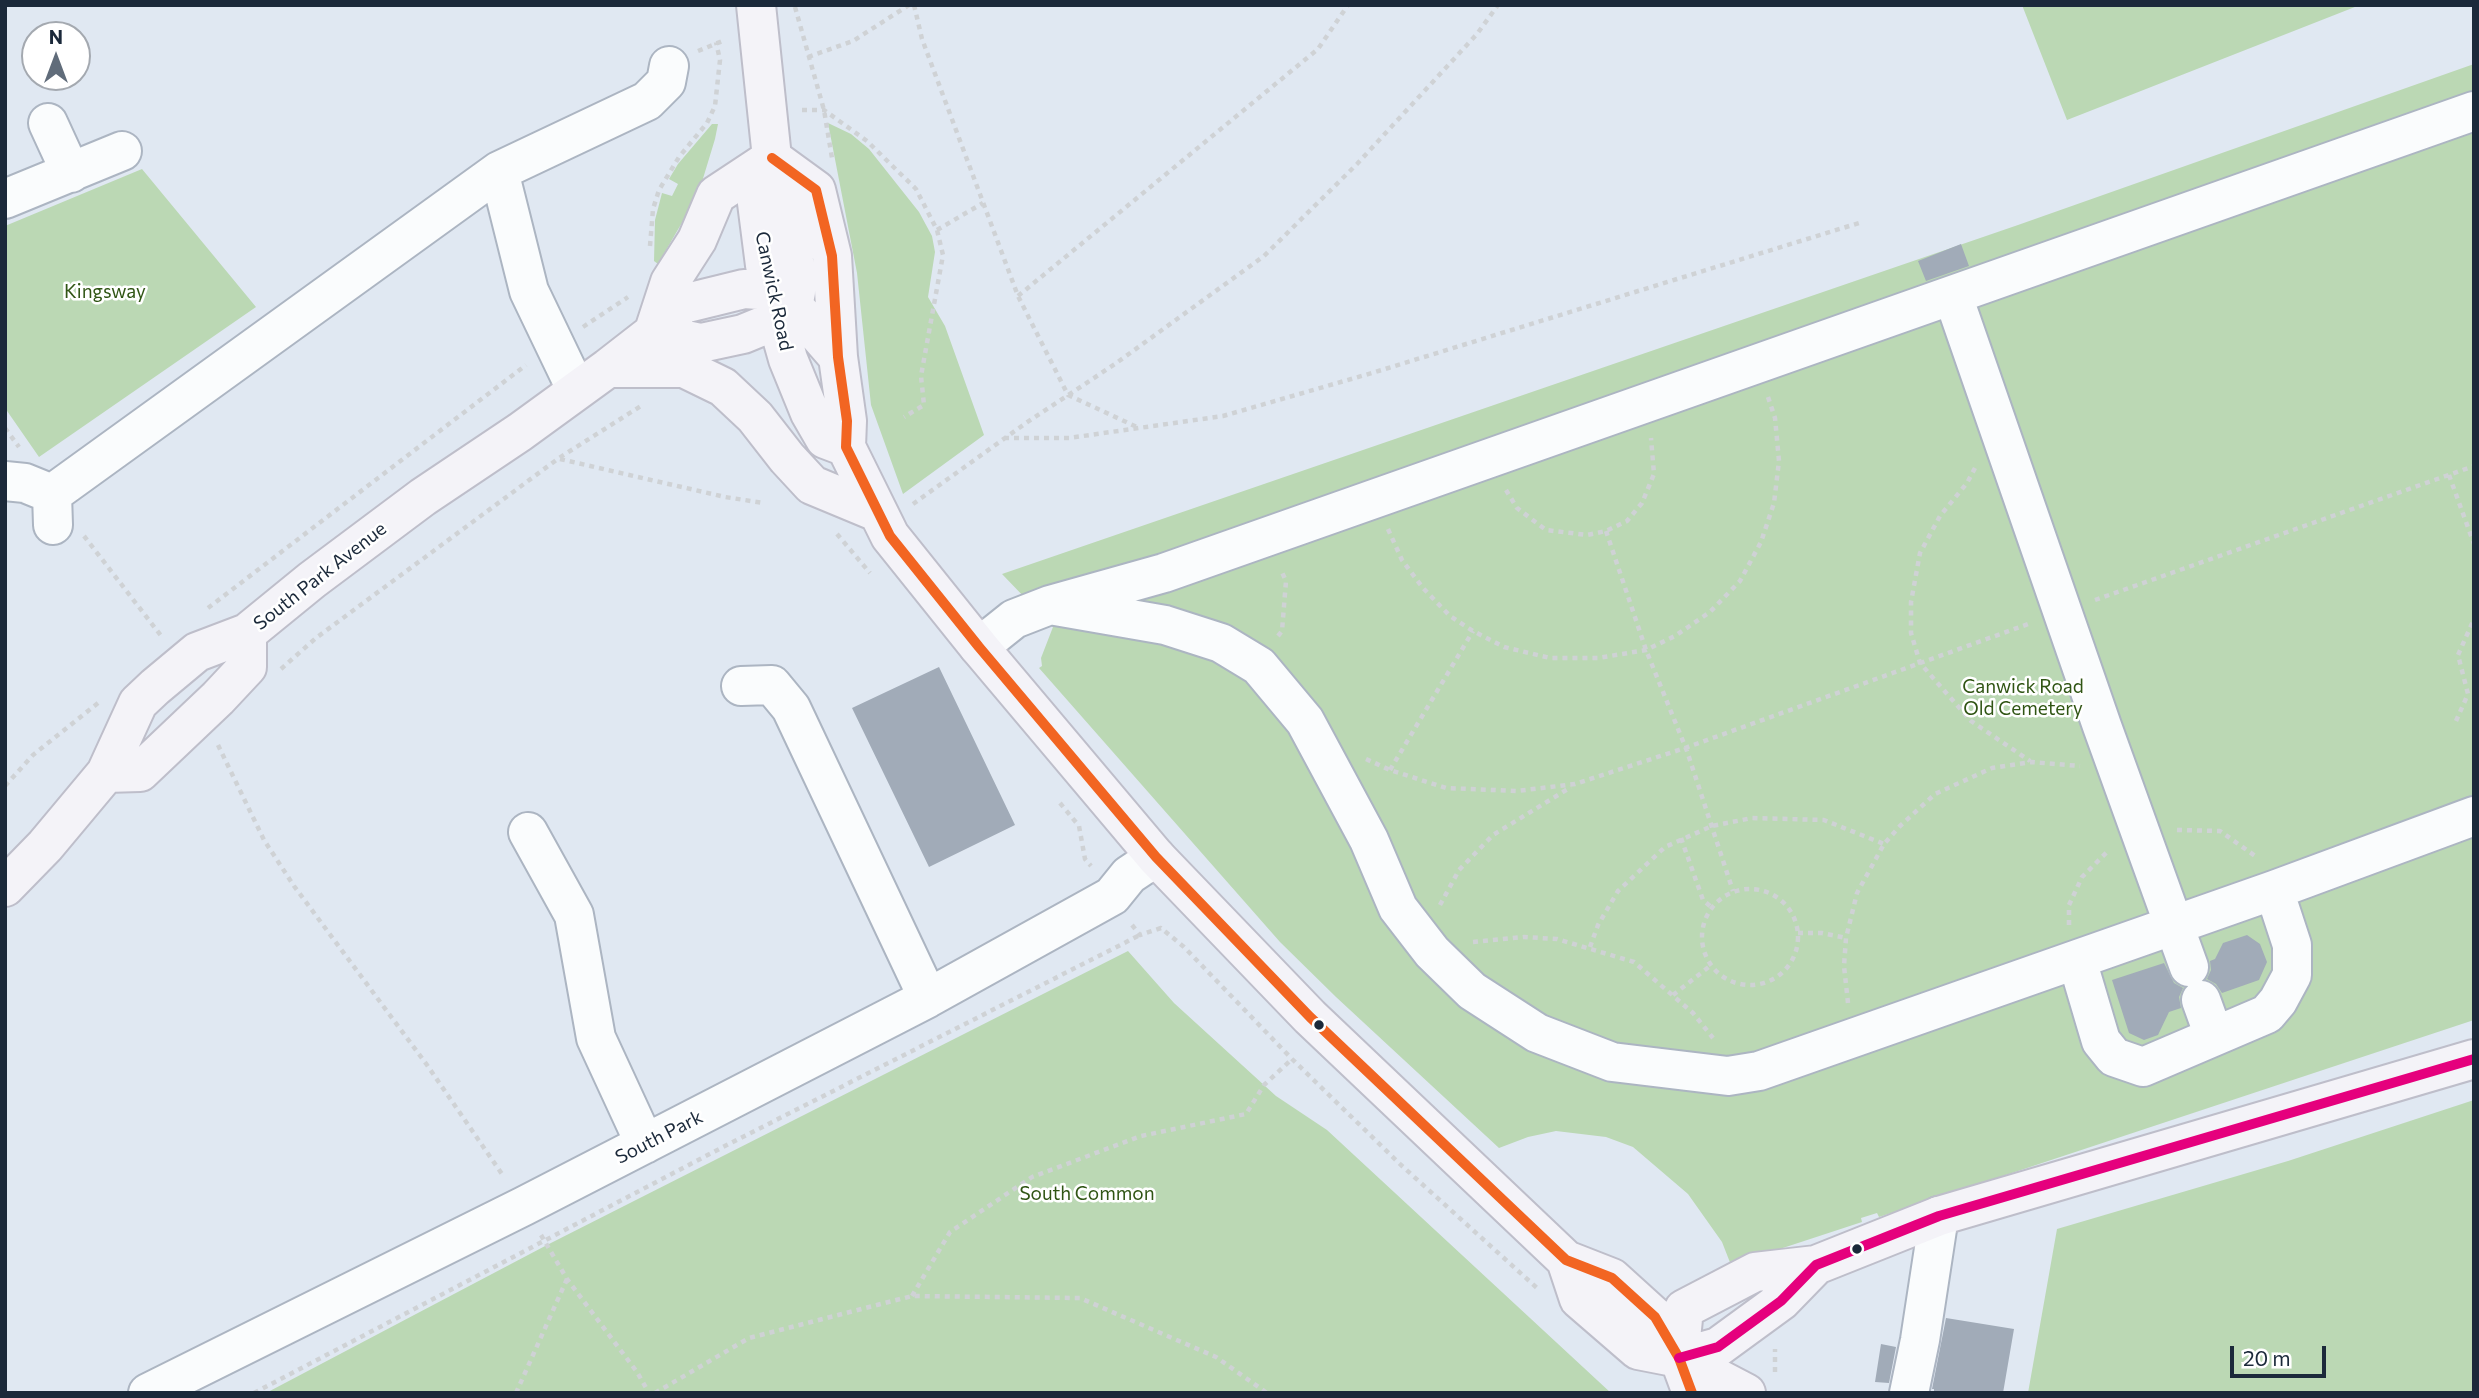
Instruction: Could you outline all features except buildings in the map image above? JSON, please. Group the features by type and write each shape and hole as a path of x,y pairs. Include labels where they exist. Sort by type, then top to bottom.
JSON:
{"main road":[{"name":"Canwick Road","path":"756,5 772,158 756,195 762,241 780,307 788,359 810,412 825,439 846,447 890,511 890,536 979,648 1156,858 1310,1017 1566,1260 1579,1299 1638,1350 1685,1376 1760,1384"},
{"name":"Canwick Road","path":"772,158 816,190 832,256 838,356 847,421 846,447"},
{"path":"653,333 670,282 697,240 716,195 772,158"},
{"name":"South Park Avenue","path":"5,887 45,846 106,774 138,704 197,652 247,634 321,573 423,497 520,432 608,368 653,333 683,304 744,289 759,290 780,307"},
{"name":"Canwick Road","path":"780,307 838,356"},
{"path":"608,368 684,368 723,387 755,417 812,485 890,511"},
{"path":"106,774 140,772 218,698 247,667 247,634"},
{"path":"1685,1376 1684,1310 1755,1272 1815,1265 1939,1216 2474,1059"}],"street":[{"path":"34,496 499,171 647,101 666,82 669,66"},
{"path":"979,648 1014,619 1050,605 1073,601 1164,573 1642,407 2474,111"},
{"path":"48,123 71,173"},
{"path":"5,199 122,151"},
{"path":"499,171 529,291 576,389"},
{"path":"1953,296 2062,612 2214,1036"},
{"path":"1164,573 1165,625"},
{"path":"1050,605 1165,625 1221,643 1259,666 1305,721 1369,840 1398,908 1432,952 1472,991 1538,1033 1612,1062 1728,1076 1759,1071 2274,890 2474,816"},
{"path":"741,686 772,685 791,708 928,998"},
{"path":"528,832 574,915 596,1038 645,1144"},
{"name":"South Park","path":"148,1393 645,1144 928,998 1112,896 1129,875 1156,858"},
{"path":"2077,960 2101,1041 2114,1057 2143,1066 2267,1014 2278,1001 2292,975 2292,945 2274,890"},
{"path":"1909,1393 1939,1216"}],"path":[{"path":"794,5 824,110 833,165"},
{"path":"808,57 853,41 911,5 1018,296 1068,395 1140,429"},
{"path":"1018,296 1318,49 1348,5"},
{"path":"890,511 1115,364 1264,256 1357,164 1477,34 1498,5"},
{"path":"650,250 653,209 659,190 679,157 707,123 715,106 719,60 716,43"},
{"path":"824,110 867,141 916,189 937,230 943,255 921,376 925,405 904,417"},
{"path":"937,230 983,203"},
{"path":"1004,438 1069,438 1223,416 1372,373 1859,223"},
{"path":"198,616 554,343 630,296"},
{"path":"1375,499 1402,560 1441,607 1472,631 1504,647 1550,658 1598,658 1646,650 1675,636 1710,612 1740,581 1761,542 1774,503 1779,461 1775,418 1758,365"},
{"path":"276,674 316,638 559,458 648,401"},
{"path":"1493,458 1517,508 1546,530 1587,535 1606,531 1627,521 1642,503 1654,474 1652,440 1642,407"},
{"path":"1993,413 1985,450 1967,483 1940,516 1920,553 1911,602 1911,633 1920,663 1971,721 2031,762"},
{"path":"5,428 34,496 165,642"},
{"path":"559,458 725,497 764,503"},
{"path":"1366,759 1390,770 1446,788 1517,791 1575,784 1685,748 2474,466"},
{"path":"2449,474 2474,544"},
{"path":"1606,531 1646,650 1685,748 1733,891"},
{"path":"836,534 873,576"},
{"path":"1259,666 1282,631 1286,581 1268,536"},
{"path":"2456,721 2468,694 2458,656 2474,619"},
{"path":"1390,770 1472,631"},
{"path":"5,786 33,755 104,698"},
{"path":"216,735 264,840 294,886 427,1065 511,1188"},
{"path":"1857,1038 1848,1005 1844,966 1846,938 1857,893 1884,844 1935,794 1992,768 2031,762 2080,766 2130,803"},
{"path":"1575,784 1493,835 1459,870 1430,925 1432,952 1472,943 1524,937 1557,939 1634,962 1693,1013 1710,1032 1720,1049 1728,1076"},
{"path":"1054,795 1079,826 1085,859"},
{"path":"1590,947 1598,925 1618,891 1665,847 1712,826 1752,818 1824,820 1884,844"},
{"path":"1681,838 1703,900 1711,907"},
{"path":"1755,888 1780,898 1795,917 1798,948 1779,976 1757,986 1736,984 1710,966 1701,947 1701,926 1711,907 1721,896 1733,891 1755,888"},
{"path":"1128,919 1140,934"},
{"path":"254,1393 723,1147 1140,934 1161,928 1184,947 1292,1059 1401,1165 1444,1203"},
{"path":"1798,933 1822,933 1846,938"},
{"path":"1673,995 1710,966"},
{"path":"912,1296 950,1232 1032,1177 1141,1136 1246,1114 1264,1085 1292,1059"},
{"path":"545,1242 567,1279 637,1372 649,1393"},
{"path":"516,1393 567,1279"},
{"path":"655,1393 749,1338 912,1296 1080,1298 1216,1357 1267,1393"},
{"path":"1760,1384 1776,1342"}],"green space":[{"path":"2022,5 2360,5 2067,120"},
{"name":"Canwick Road Old Cemetery","path":"2474,64 2474,1020 1879,1217 1877,1213 1861,1218 1862,1222 1731,1265 1722,1242 1688,1194 1633,1147 1606,1137 1556,1131 1528,1137 1499,1148 1336,997 1280,942 1039,668 1042,666 1041,658 1053,627 1002,574 2018,225"},
{"path":"828,123 851,134 869,149 919,212 932,236 935,252 928,297 945,326 984,435 903,494 871,405 857,273"},
{"path":"712,124 718,124 698,195 658,264 654,261 655,220 662,193 672,196 678,184 669,179 678,164"},
{"name":"Kingsway","path":"142,169 256,307 39,457 5,408 5,226"},
{"name":"South Common","path":"1128,951 1174,1003 1276,1096 1327,1130 1611,1393 266,1393 547,1245"},
{"path":"2474,1100 2474,1393 2028,1393 2057,1229 2288,1161"}],"transit line":[{"path":"772,158 816,190 832,256 838,357 847,421 846,447 890,536 979,647 1156,857 1310,1017 1566,1260 1612,1278 1655,1317 1679,1358 1692,1393"},
{"path":"1679,1358 1718,1347 1781,1301 1816,1265 1939,1216 2474,1059"}]}
